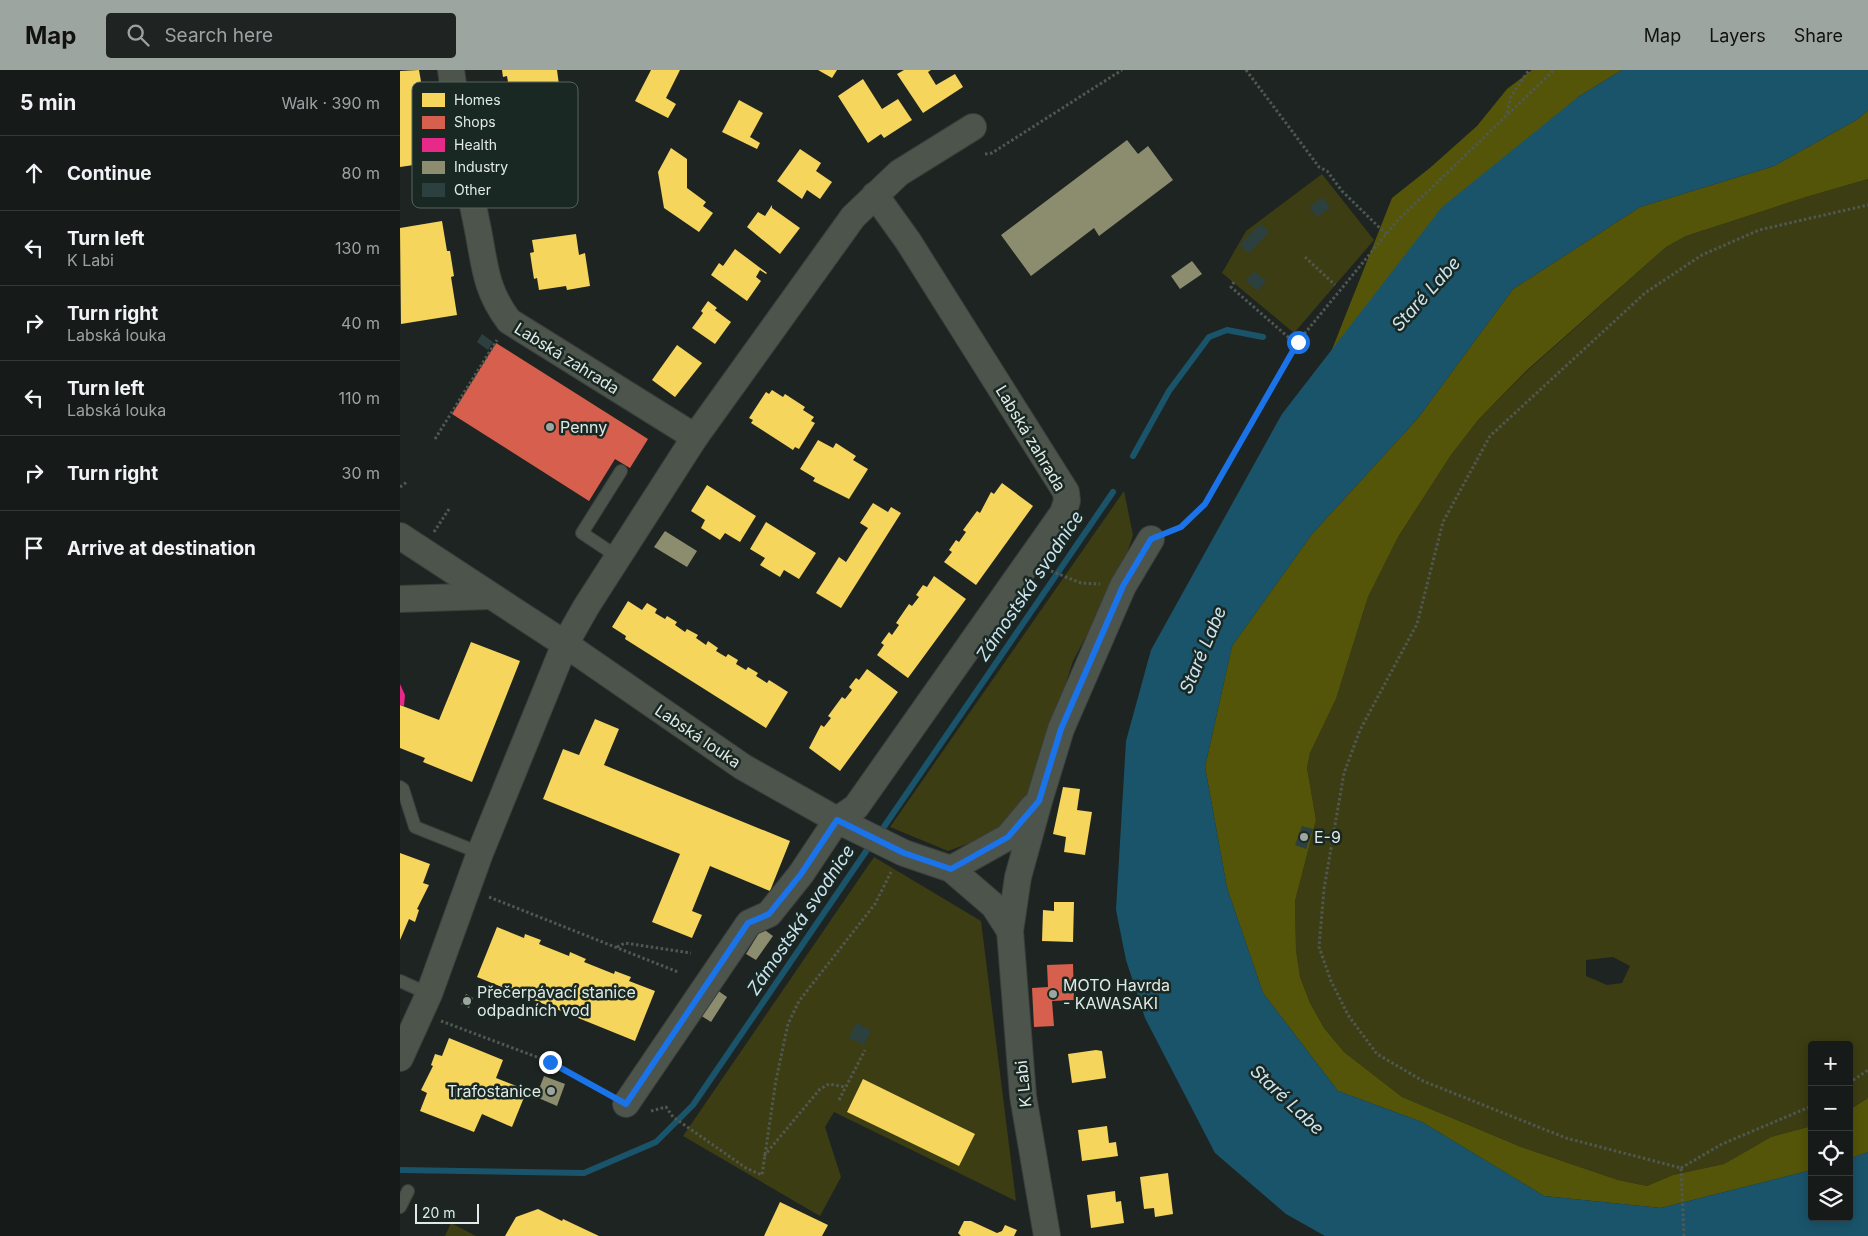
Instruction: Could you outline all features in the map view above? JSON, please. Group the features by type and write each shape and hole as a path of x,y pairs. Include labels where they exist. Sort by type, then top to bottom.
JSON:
{"street":[{"path":"400,1058 424,1004 480,853 565,644 618,556 695,437 853,217 899,173 973,127"},
{"name":"Labská zahrada","path":"837,820 856,807 1063,513 1068,501 1066,492 908,241 875,195"},
{"name":"Labská zahrada","path":"472,208 485,274 496,304 509,322 695,437"},
{"name":"Labská louka","path":"400,536 565,644 743,767 837,820 898,850 951,869"},
{"name":"K Labi","path":"1047,1236 1023,1096 1010,931 1018,878 1061,729 1123,586 1151,539"},
{"path":"400,598 489,596"},
{"name":"K Labi","path":"1010,931 994,906 951,869 1008,837 1039,801"},
{"path":"626,1104 748,923 769,914 801,874 837,820"}],"lane":[{"path":"618,556 582,533 621,471"},
{"path":"400,787 403,789 415,827 480,853"},
{"path":"400,981 424,1004"},
{"path":"400,1207 408,1191"}],"path":[{"path":"985,154 992,153 1122,70"},
{"path":"1246,70 1319,167 1327,171 1342,191 1386,234"},
{"path":"1507,113 1511,96 1529,70"},
{"path":"1151,539 1181,527 1205,504 1296,344 1397,221 1507,113 1554,70"},
{"path":"1808,1108 1722,1144 1681,1168 1566,1138 1423,1081 1377,1054 1348,1015 1331,981 1319,946 1324,889 1344,773 1360,730 1417,624 1443,522 1490,436 1645,293 1702,255 1759,230 1868,205"},
{"path":"1305,257 1335,285"},
{"path":"1234,282 1231,287 1296,344"},
{"path":"435,439 509,322"},
{"path":"400,487 407,482"},
{"path":"1046,569 1072,580"},
{"path":"673,1117 746,1168 762,1175 776,1080 792,1016 799,1001 875,904 898,850"},
{"path":"467,888 678,972"},
{"path":"616,947 625,942 691,953"},
{"path":"424,1004 550,1062 626,1104"},
{"path":"839,1100 865,1050"},
{"path":"1853,1080 1868,1070"},
{"path":"764,1156 820,1089 829,1084 845,1087"},
{"path":"1681,1168 1684,1236"}],"shaded area":[{"path":"1532,70 1622,70 1578,97 1367,306 1331,352 1392,198 1431,167 1477,126 1507,89"},
{"path":"1868,110 1868,179 1686,236 1666,247 1526,371 1478,420 1451,455 1398,537 1368,597 1336,699 1310,753 1307,768 1316,820 1295,901 1296,950 1300,977 1310,1003 1324,1028 1344,1052 1402,1097 1521,1147 1618,1180 1647,1186 1673,1175 1724,1164 1771,1137 1808,1127 1808,1171 1661,1208 1544,1196 1422,1122 1338,1091 1263,993 1227,888 1205,767 1232,646 1312,534 1418,418 1513,289 1640,207 1774,166 1858,119"},
{"path":"1322,174 1374,240 1294,333 1222,273 1246,231"},
{"path":"1868,179 1868,1098 1853,1107 1853,1041 1808,1041 1808,1127 1771,1137 1724,1164 1673,1175 1647,1186 1618,1180 1521,1147 1402,1097 1344,1052 1324,1028 1310,1003 1300,977 1296,950 1295,901 1316,820 1307,768 1310,753 1336,699 1368,597 1398,537 1451,455 1478,420 1527,371 1666,247 1686,236","holes":["1613,957 1630,966 1622,983 1607,985 1586,976 1586,960"]},
{"path":"1124,491 1133,535 1122,569 1073,661 1025,811 1000,832 948,851 890,827"},
{"path":"874,857 981,921 1016,1201 834,1112 825,1127 841,1177 820,1216 683,1136"},
{"path":"1868,1098 1868,1152 1853,1158 1853,1131 1853,1107"},
{"path":"451,1223 476,1236 445,1236"}],"water":[{"name":"Staré Labe","path":"1622,70 1868,70 1868,110 1858,119 1774,166 1640,207 1513,289 1418,418 1312,534 1232,646 1205,767 1227,888 1263,993 1338,1091 1422,1122 1544,1196 1661,1208 1808,1171 1808,1221 1853,1221 1853,1158 1868,1152 1868,1236 1325,1236 1286,1214 1215,1153 1145,1018 1126,960 1116,910 1126,741 1151,650 1282,414 1442,207 1578,97"}],"building: Homes":[{"path":"419,70 421,82 412,82 412,165 400,167 400,71"},
{"path":"502,70 557,70 559,82 508,82 507,76 503,77"},
{"path":"651,70 680,70 666,98 676,104 668,118 635,101"},
{"path":"818,70 837,70 832,78"},
{"path":"904,70 931,70 928,72 936,85 955,74 963,87 923,113 897,74"},
{"path":"863,79 882,109 898,99 912,120 884,138 881,134 868,143 838,96"},
{"path":"739,100 763,113 750,137 760,143 757,149 722,132"},
{"path":"671,148 687,159 687,188 706,202 703,206 713,213 699,232 664,208 658,172"},
{"path":"800,149 821,163 816,171 832,182 820,199 807,190 802,199 777,181"},
{"path":"772,205 772,208 800,228 780,254 747,227 758,212 765,216"},
{"path":"442,221 447,251 450,251 454,276 451,277 457,315 401,324 400,228"},
{"path":"576,234 579,255 585,253 590,286 567,290 566,286 539,290 537,278 534,279 530,253 534,252 532,240"},
{"path":"735,249 767,273 760,270 756,277 761,281 747,301 711,275 719,263 723,266"},
{"path":"708,301 717,308 715,310 731,322 715,344 692,328 703,313 701,311"},
{"path":"677,345 702,363 675,397 652,380"},
{"path":"772,390 783,397 785,394 805,407 803,410 814,417 811,421 815,423 799,449 795,447 793,450 751,423 753,420 749,418 766,392 769,394"},
{"path":"818,440 833,448 836,443 856,456 853,460 868,469 849,499 813,481 815,478 800,469"},
{"path":"1002,483 1033,506 976,585 944,562 952,552 949,550 956,540 959,542 966,532 963,530 977,511 980,513 991,492 994,494"},
{"path":"707,485 756,516 740,542 725,533 720,540 701,528 705,520 691,511"},
{"path":"873,503 888,512 891,507 901,513 841,608 816,593 839,557 846,562 868,528 860,523"},
{"path":"766,522 816,553 799,579 784,570 780,577 760,565 765,558 750,549"},
{"path":"934,576 966,599 908,678 877,655 884,645 881,643 889,632 892,635 899,625 896,623 909,604 912,606 919,597 916,595 923,585 927,587"},
{"path":"628,601 642,610 647,603 657,609 655,613 665,619 667,616 677,622 675,625 685,632 687,629 698,635 696,638 706,645 708,641 718,648 716,651 726,657 728,654 738,660 736,664 746,670 748,667 758,673 756,676 767,683 769,680 788,692 766,728 625,639 626,636 612,627"},
{"path":"471,642 520,661 472,782 423,762 425,758 400,748 400,705 439,720"},
{"path":"867,669 898,692 840,771 809,748 821,725 824,727 831,718 828,716 842,697 845,699 852,690 849,687 856,678 859,680"},
{"path":"595,719 619,729 604,765 790,841 770,891 710,866 692,911 702,915 692,938 652,922 680,854 543,799 563,749 579,755"},
{"path":"1063,787 1080,789 1077,810 1092,812 1085,855 1064,852 1066,837 1053,834"},
{"path":"400,853 430,864 423,883 429,885 417,909 419,910 415,922 409,919 400,940"},
{"path":"1054,902 1074,902 1073,942 1042,941 1043,910 1054,911"},
{"path":"497,927 524,938 525,934 541,940 539,944 569,956 570,952 586,959 584,962 614,974 615,971 631,977 629,981 655,991 635,1041 477,977"},
{"path":"449,1038 503,1060 496,1078 527,1090 512,1127 482,1114 474,1132 420,1111 427,1093 421,1090 433,1066 431,1065 435,1054 442,1056"},
{"path":"1096,1050 1102,1051 1106,1078 1072,1083 1068,1054"},
{"path":"863,1079 975,1134 959,1166 847,1112"},
{"path":"1107,1126 1109,1143 1116,1142 1118,1156 1082,1161 1078,1130"},
{"path":"1168,1173 1173,1214 1155,1217 1154,1208 1144,1209 1140,1177"},
{"path":"1115,1191 1116,1202 1121,1201 1124,1223 1091,1228 1087,1195"},
{"path":"780,1202 828,1225 822,1236 764,1236"},
{"path":"538,1209 599,1236 505,1236 516,1217"},
{"path":"964,1221 971,1221 997,1233 1002,1231 1005,1225 1017,1230 1014,1236 961,1236 958,1233"}],"building: Shops":[{"name":"Penny","path":"496,343 648,439 630,468 615,459 589,501 452,414"},
{"name":"MOTO Havrda - KAWASAKI","path":"1073,964 1074,1000 1052,1001 1054,1026 1034,1027 1032,988 1048,987 1047,965"}],"building: Health":[{"path":"400,684 405,695 404,706 400,705"}],"building: Industry":[{"path":"1127,140 1138,154 1148,146 1173,180 1099,236 1094,228 1031,276 1001,235"},
{"path":"1192,261 1202,274 1180,289 1171,276"},
{"path":"665,531 697,551 687,567 654,547"},
{"path":"762,928 773,936 756,960 746,954"},
{"path":"717,990 727,997 711,1022 700,1015"},
{"name":"Přečerpávací stanice odpadních vod","path":"466,994 473,998 469,1008 461,1004"},
{"name":"Trafostanice","path":"544,1076 565,1084 557,1106 536,1097"}],"building: Other":[{"path":"1323,197 1330,208 1317,217 1309,207"},
{"path":"1260,224 1269,232 1249,253 1240,245"},
{"path":"1254,271 1266,281 1258,291 1246,281"},
{"path":"482,334 493,342 488,350 477,342"},
{"name":"E-9","path":"1302,826 1313,829 1306,849 1295,845"},
{"path":"856,1023 871,1030 864,1045 849,1038"}],"waterway":[{"name":"Zámostská svodnice","path":"1133,456 1169,391 1209,337 1227,330 1263,337"},
{"name":"Zámostská svodnice","path":"879,834 1113,492"},
{"name":"Zámostská svodnice","path":"400,1170 584,1173 656,1142 693,1105 871,844"}],"place":[{"name":"Penny","path":"550,427"},
{"name":"E-9","path":"1304,837"},
{"name":"MOTO Havrda - KAWASAKI","path":"1053,994"},
{"name":"Přečerpávací stanice odpadních vod","path":"467,1001"},
{"name":"Trafostanice","path":"551,1091"}],"route":[{"path":"550,1062 626,1104 748,923 769,914 801,874 823,838 837,820 904,853 951,869 1008,837 1039,801 1061,729 1123,586 1151,539 1181,527 1205,504 1298,342"}]}
